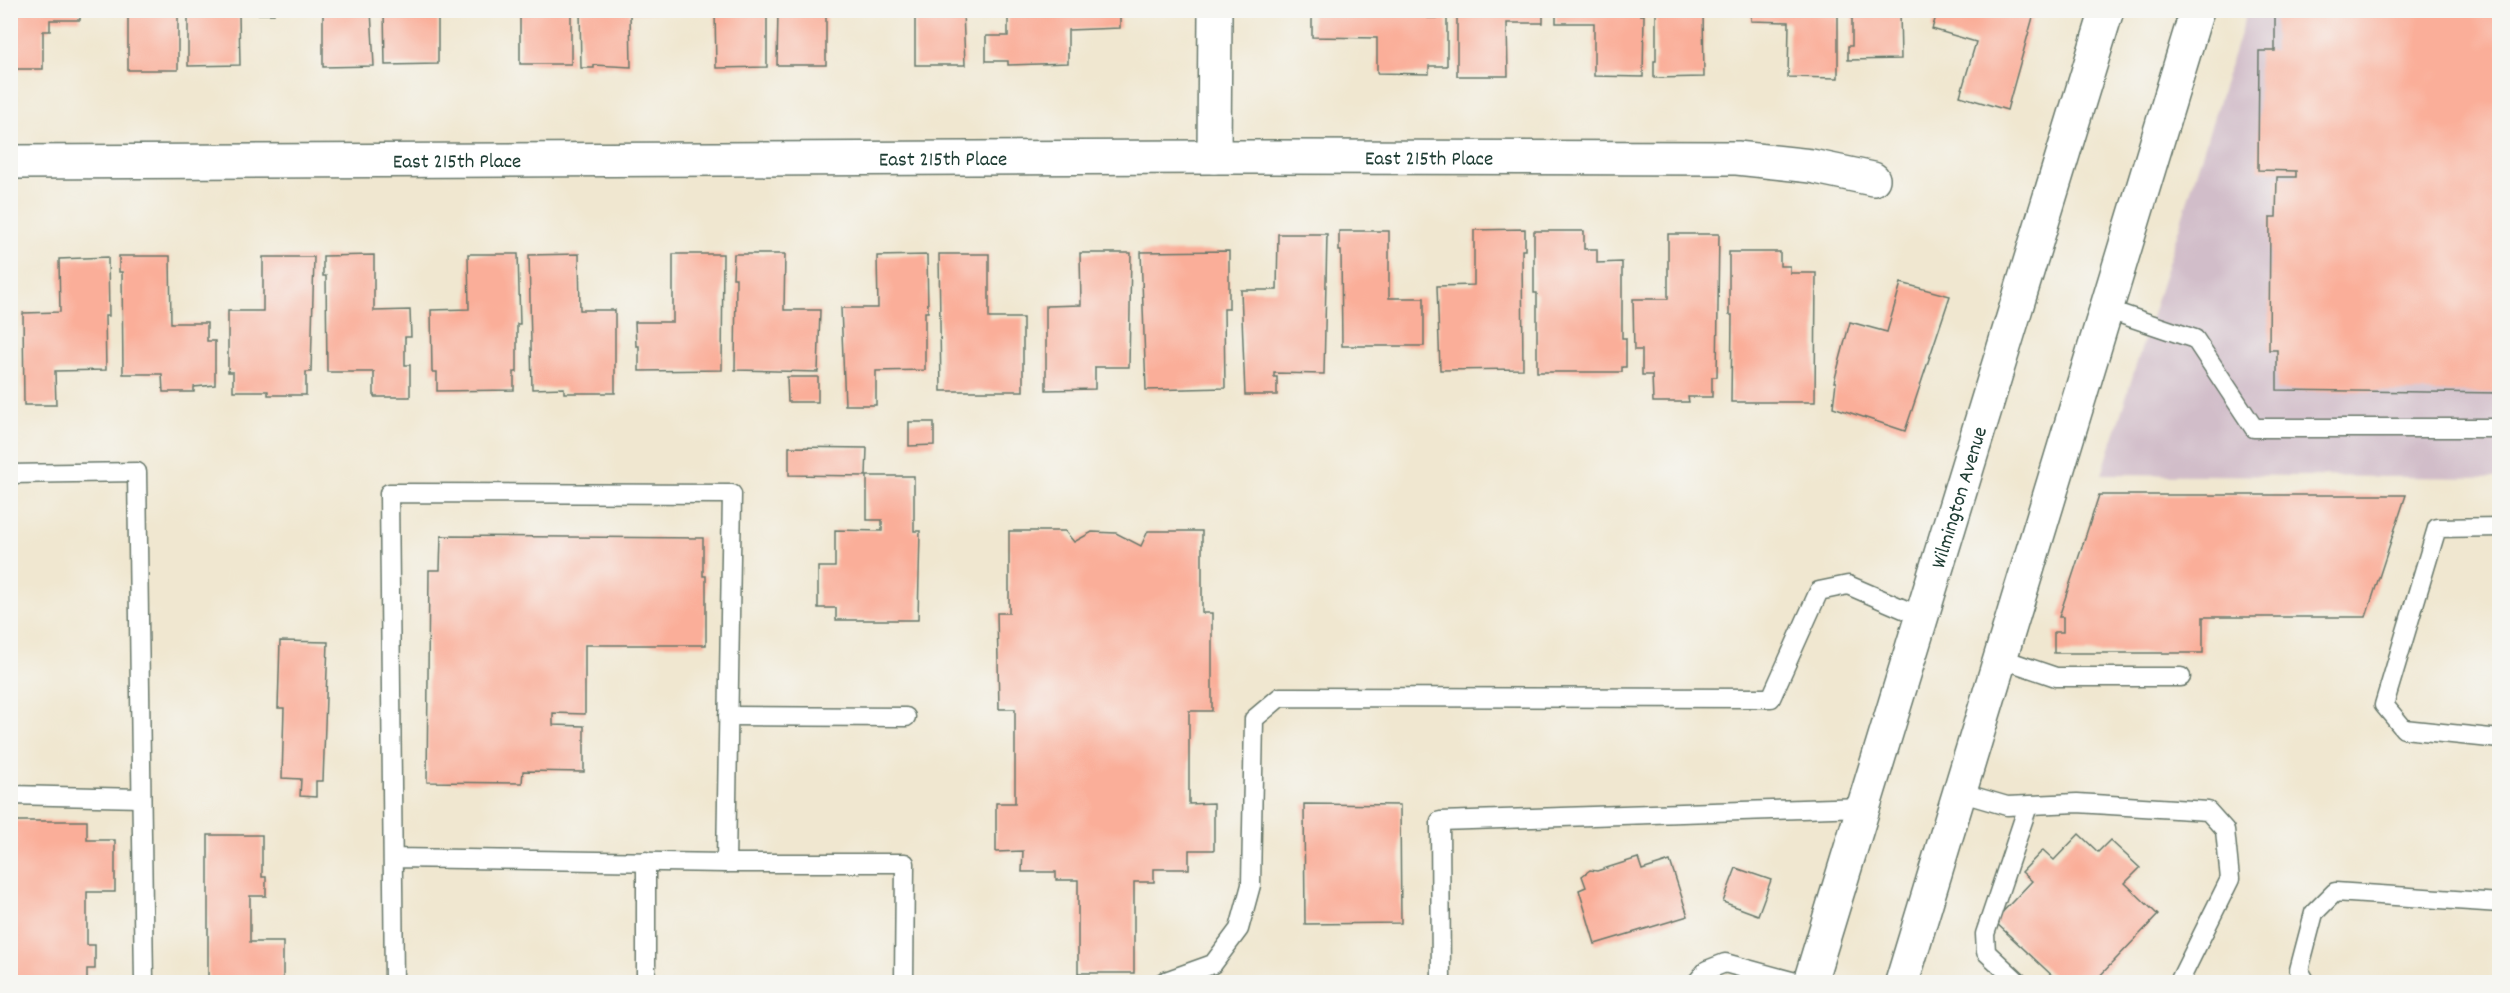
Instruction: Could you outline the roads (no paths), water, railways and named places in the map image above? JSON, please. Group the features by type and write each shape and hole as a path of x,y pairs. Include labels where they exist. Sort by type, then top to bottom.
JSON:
{"main road":[{"path":"1214,157 1215,10"},
{"name":"Wilmington Avenue","path":"1810,982 2107,10"},
{"path":"1902,982 2197,10"},
{"name":"East 215th Place","path":"10,162 1214,157 1737,158 1810,166 1873,179"}],"lane":[{"path":"2106,309 2195,339 2254,428 2499,428"},
{"path":"10,474 137,472 144,982"},
{"path":"394,982 389,493 732,494 726,862"},
{"path":"2499,527 2437,528 2384,705 2404,729 2499,739"},
{"path":"1163,982 1213,964 1239,929 1251,885 1254,719 1280,697 1771,698 1819,591 1848,585 1922,618"},
{"path":"2000,658 2056,677 2181,677"},
{"path":"728,716 906,717"},
{"path":"1959,792 2007,806 2078,803 2208,810 2225,830 2230,879 2179,982"},
{"path":"10,795 141,798"},
{"path":"2018,982 1986,952 1985,934 2028,806"},
{"path":"1441,982 1440,821 1863,807"},
{"path":"393,858 905,862 904,982"},
{"path":"646,861 646,982"},
{"path":"2306,982 2299,970 2314,913 2335,892 2499,903"},
{"path":"1697,982 1707,970 1725,963 1795,982"}]}
